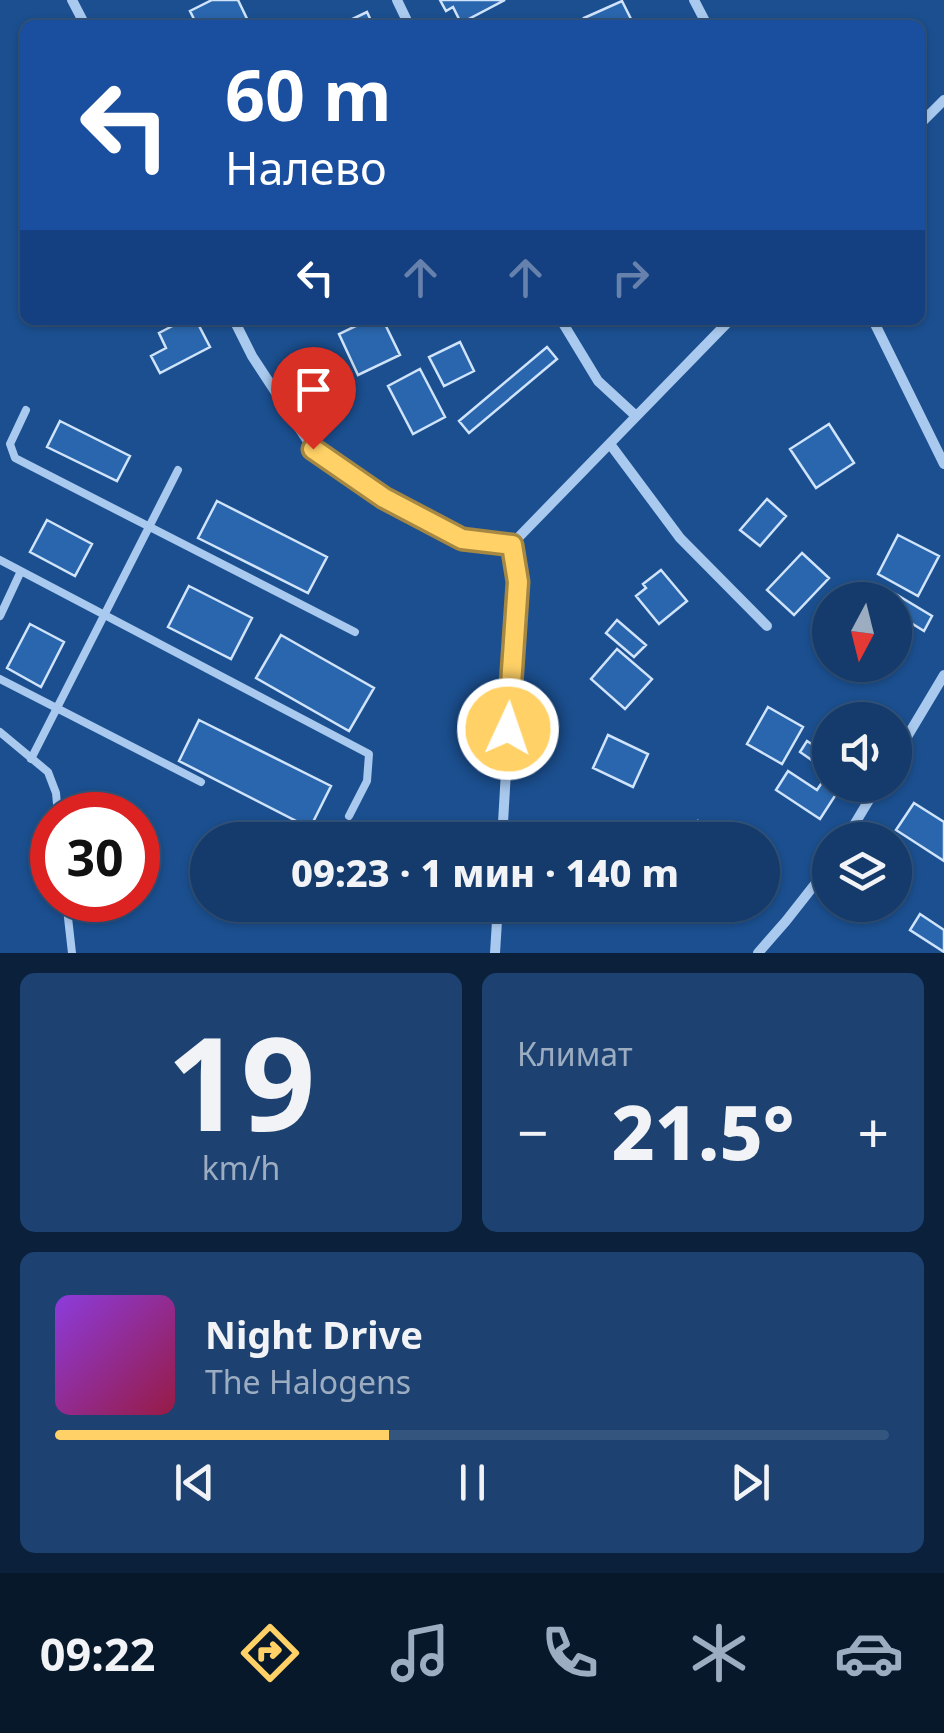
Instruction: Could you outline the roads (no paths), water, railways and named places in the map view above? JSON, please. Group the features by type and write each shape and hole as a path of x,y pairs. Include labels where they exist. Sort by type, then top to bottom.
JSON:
{"street":[{"path":"925,119 944,100"},
{"path":"236,325 252,356 313,449 384,498 462,539 512,545"},
{"path":"564,325 598,381 636,416"},
{"path":"512,545 725,325"},
{"path":"875,325 944,464"},
{"path":"610,444 680,538 767,626"},
{"path":"503,822 518,582 512,545"},
{"path":"912,729 944,675"},
{"path":"758,953 812,888"},
{"path":"495,953 497,922"}],"lane":[{"path":"26,410 10,444 14,458 356,632"},
{"path":"31,759 178,470"},
{"path":"0,560 368,754 366,781 349,816"},
{"path":"0,616 21,571"},
{"path":"0,679 201,782"},
{"path":"0,732 48,772 56,792"},
{"path":"68,922 72,953"}]}
